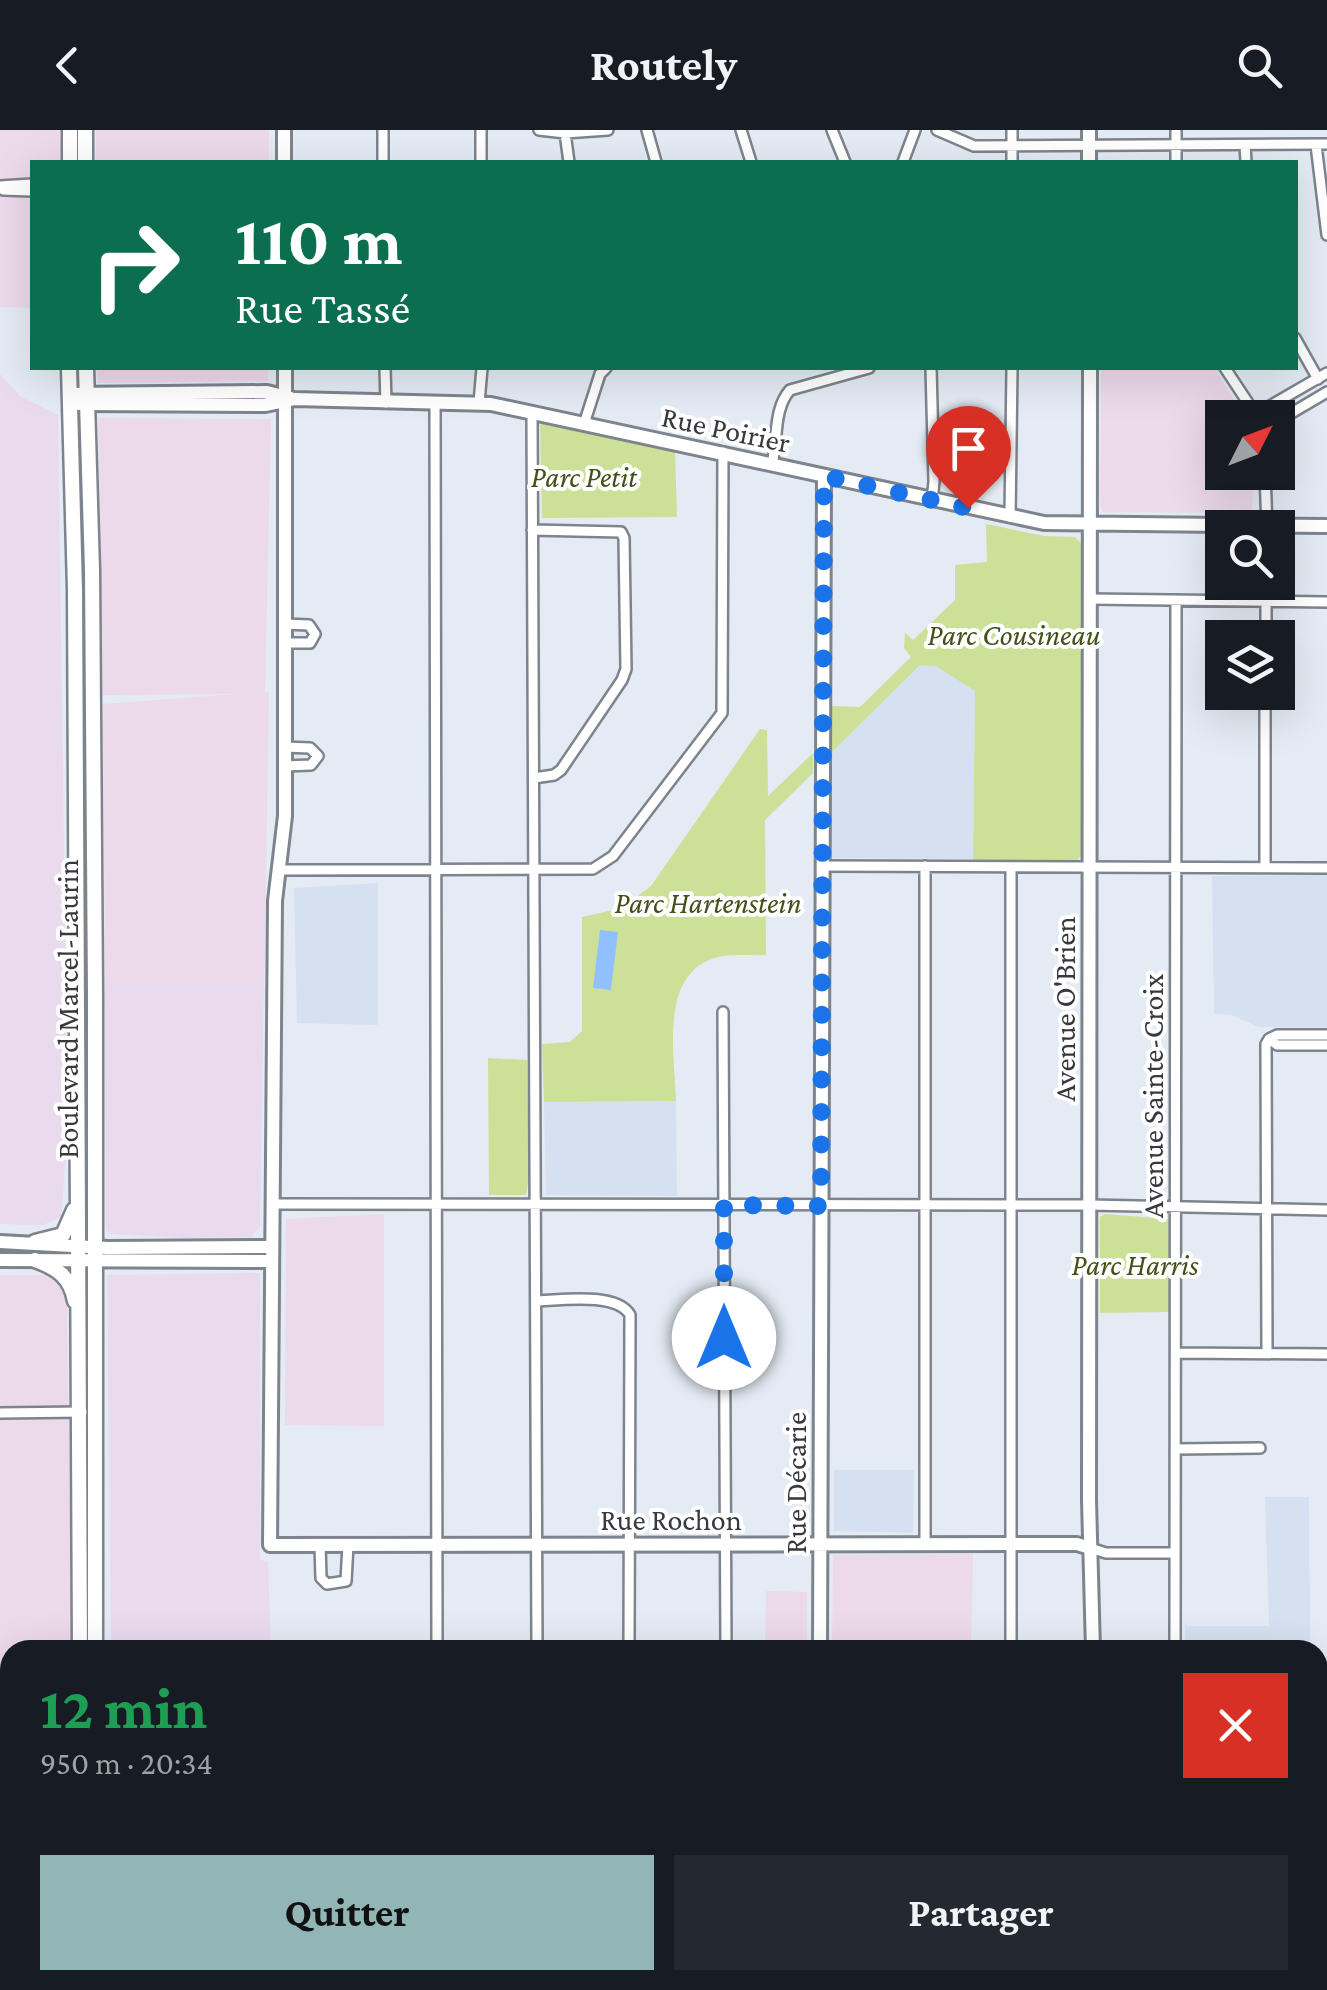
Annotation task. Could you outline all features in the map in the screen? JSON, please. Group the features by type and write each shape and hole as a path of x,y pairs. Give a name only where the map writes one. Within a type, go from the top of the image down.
{"main road":[{"path":"70,130 70,160"},
{"path":"84,130 84,160"},
{"name":"Boulevard Marcel-Laurin","path":"69,370 75,562 78,1322 87,1412 95,1640"},
{"name":"Boulevard Marcel-Laurin","path":"80,1640 96,1254 92,570 86,370"},
{"path":"77,975 94,975"},
{"path":"35,1242 67,1231 79,1185"},
{"path":"35,1260 66,1278 74,1294 78,1322"}],"street":[{"path":"284,130 284,160"},
{"path":"383,130 383,160"},
{"path":"480,130 481,160"},
{"path":"539,130 608,130"},
{"path":"647,130 655,160"},
{"path":"741,130 750,160"},
{"path":"832,130 845,160"},
{"path":"904,160 915,130"},
{"path":"937,130 974,146 1089,137 1176,146 1321,144 1327,235"},
{"path":"1012,130 1012,160"},
{"path":"1176,130 1176,160"},
{"path":"564,133 569,160"},
{"path":"1245,145 1246,160"},
{"path":"0,188 30,187"},
{"path":"1283,400 1322,376 1298,342"},
{"path":"0,1242 35,1242 96,1254 271,1254 274,914 284,826 284,370"},
{"path":"385,370 386,403"},
{"path":"479,403 482,370"},
{"path":"584,424 604,370"},
{"path":"931,370 932,500"},
{"path":"1010,517 1012,370"},
{"name":"Avenue O'Brien","path":"1090,370 1088,1205 1093,1640"},
{"path":"1226,370 1246,400"},
{"path":"772,464 782,398 790,390 839,371"},
{"name":"Rue Poirier","path":"70,398 267,392 287,399 479,403 723,452 1010,517 1090,526 1205,527"},
{"path":"1295,411 1327,392"},
{"path":"435,402 437,1640"},
{"path":"532,412 537,1640"},
{"path":"278,870 592,868 613,856 722,713 723,452"},
{"name":"Rue Décarie","path":"820,1640 824,476"},
{"name":"Rue Poirier","path":"1295,527 1327,526"},
{"path":"532,530 621,532 626,670 561,770 534,778"},
{"path":"1088,599 1327,602"},
{"path":"1266,600 1266,620"},
{"name":"Avenue Sainte-Croix","path":"1175,1640 1176,601"},
{"path":"284,624 309,625 315,634 310,643 284,642"},
{"path":"1265,867 1266,710"},
{"path":"284,747 310,748 318,756 311,765 284,766"},
{"path":"822,866 1327,868"},
{"path":"925,866 925,1544"},
{"path":"1011,1640 1012,867"},
{"path":"723,1012 726,1640"},
{"path":"1266,1353 1266,1044 1277,1035 1321,1040"},
{"path":"272,1204 1088,1205 1327,1210"},
{"path":"0,1260 35,1260 79,1253"},
{"name":"Rue Rochon","path":"271,1254 270,1546 1078,1544 1106,1552 1174,1553"},
{"path":"536,1300 613,1301 630,1314 629,1640"},
{"path":"1177,1353 1327,1354"},
{"path":"0,1413 87,1412"},
{"path":"1177,1449 1260,1448"},
{"path":"320,1545 320,1578 327,1584 346,1582 348,1545"}],"shaded area":[{"path":"0,130 60,130 60,160 30,160 30,308 0,307"},
{"path":"96,130 269,130 269,160 96,160"},
{"path":"98,370 268,370 268,381 98,383"},
{"path":"1101,370 1216,370 1234,400 1205,400 1205,490 1253,490 1252,508 1205,513 1103,512"},
{"path":"0,374 20,396 58,415 68,1132 61,1217 43,1225 0,1224"},
{"path":"98,418 271,419 264,983 105,980 103,704 238,694 102,695"},
{"path":"920,665 936,665 975,691 973,859 831,858 831,753"},
{"path":"1327,875 1327,1027 1259,1027 1232,1015 1214,1014 1212,876"},
{"path":"378,883 378,1025 297,1023 294,888"},
{"path":"105,980 264,983 260,1226 251,1237 185,1238 111,1234 106,1230"},
{"path":"676,1101 677,1196 546,1195 544,1102"},
{"path":"384,1214 384,1426 285,1425 286,1219"},
{"path":"260,1273 260,1560 268,1561 271,1640 111,1640 107,1275"},
{"path":"0,1275 51,1275 67,1292 71,1640 0,1640"},
{"path":"834,1470 914,1470 913,1533 834,1531"},
{"path":"1265,1497 1309,1497 1310,1640 1185,1640 1185,1626 1269,1626"},
{"path":"973,1554 971,1640 832,1640 833,1555"},
{"path":"766,1591 807,1592 807,1640 765,1640"}],"green space":[{"name":"Parc Petit","path":"545,422 675,451 677,517 542,518 540,425"},
{"name":"Parc Cousineau","path":"986,524 1044,536 1075,537 1081,543 1082,855 1076,861 973,861 975,691 936,666 920,665 831,753 831,706 860,707 911,657 904,648 905,633 913,640 955,600 955,565 987,562"},
{"name":"Parc Hartenstein","path":"760,729 767,730 768,796 813,753 813,773 765,820 766,955 712,959 695,969 684,983 674,1021 676,1101 544,1102 542,1044 570,1042 582,1031 582,917 622,908 651,886"},
{"path":"488,1058 527,1060 526,1195 489,1195"},
{"name":"Parc Harris","path":"1105,1214 1169,1219 1169,1312 1100,1313 1100,1217"}],"water":[{"path":"600,930 618,932 611,990 593,988"}],"route":[{"path":"724,1338 724,1205 821,1206 824,476 968,508"}]}
